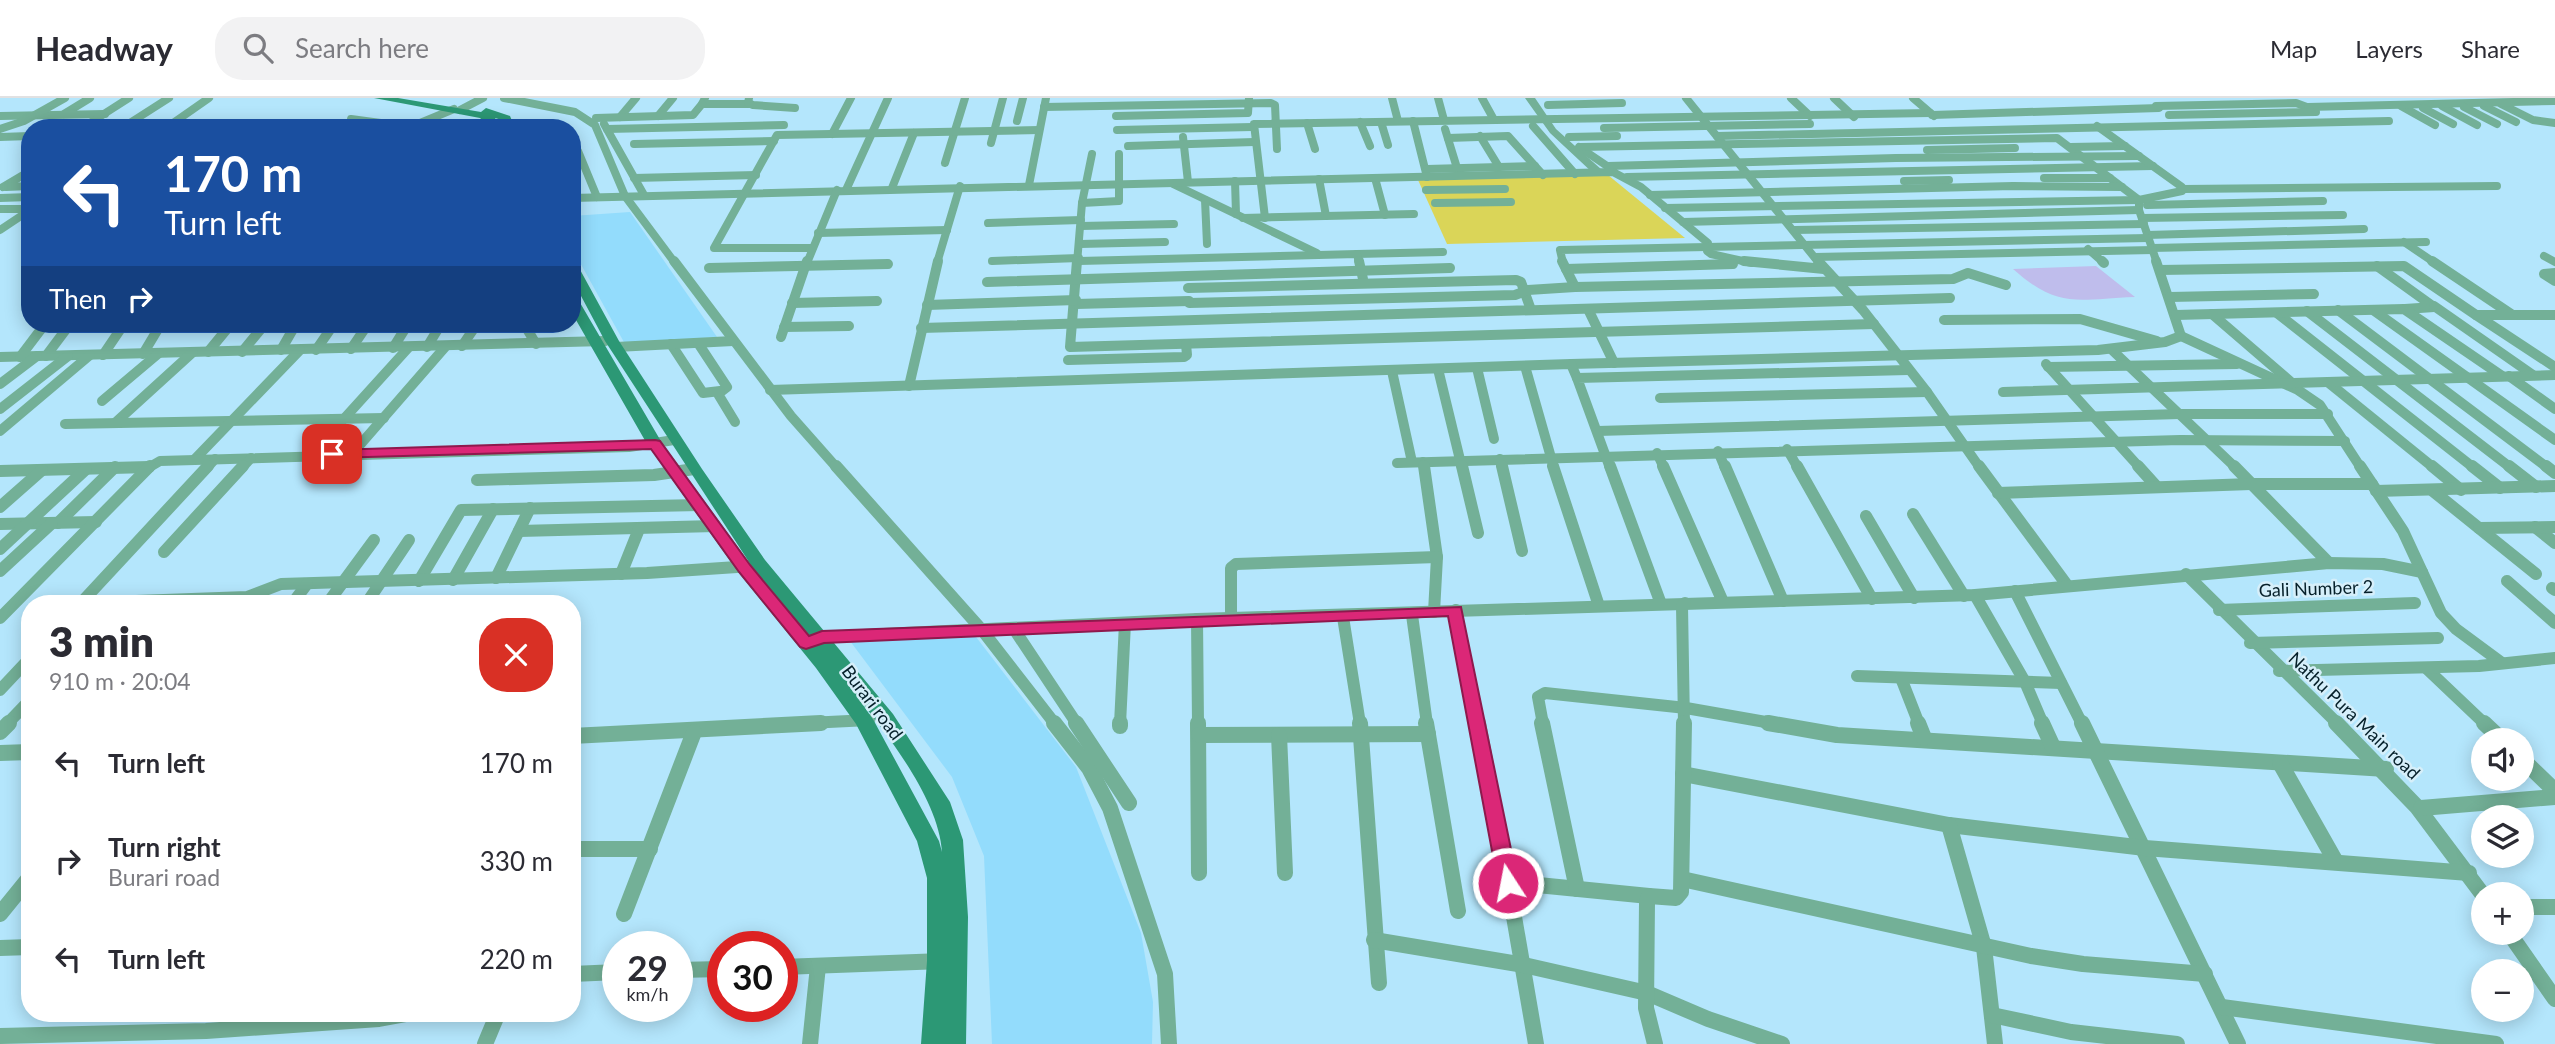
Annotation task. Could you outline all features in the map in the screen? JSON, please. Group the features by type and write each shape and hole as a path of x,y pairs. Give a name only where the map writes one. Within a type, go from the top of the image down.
{"main road":[{"path":"379,98 500,115 503,119"},
{"path":"410,98 490,119"},
{"name":"Burari road","path":"581,284 655,444 686,471 752,566"},
{"name":"Burari road","path":"581,312 608,343 674,440 700,505 715,526 886,719 939,803 952,840 948,961 933,1044"},
{"name":"Burari road","path":"814,640 864,721 933,856 948,961 954,1044"}],"street":[{"path":"27,119 65,98"},
{"path":"61,115 92,98"},
{"path":"97,119 129,98"},
{"path":"136,119 169,98"},
{"path":"178,119 209,98"},
{"path":"432,119 483,98"},
{"path":"504,98 561,108 594,118 693,115 704,101 750,101 764,106 795,108"},
{"path":"523,98 584,108 607,129 634,178 635,195"},
{"path":"620,117 636,98"},
{"path":"658,116 673,98"},
{"path":"764,106 769,98"},
{"path":"800,98 714,248 812,248"},
{"path":"832,134 851,98"},
{"path":"849,326 783,332 818,233 888,98"},
{"path":"945,163 965,98"},
{"path":"990,143 1003,98"},
{"path":"1017,121 1023,98"},
{"path":"1392,98 1398,121"},
{"path":"1438,98 1458,172 1471,205"},
{"path":"1482,98 1493,118"},
{"path":"1530,98 1607,171"},
{"path":"1685,98 1727,145 1820,264 1856,301 1900,357 2067,585"},
{"path":"1791,98 1810,116"},
{"path":"1834,98 1991,253"},
{"path":"1913,98 2104,263"},
{"path":"2144,98 2184,124"},
{"path":"2222,98 2232,104"},
{"path":"2243,98 2283,123"},
{"path":"2266,98 2275,104"},
{"path":"2292,98 2335,122"},
{"path":"1116,116 1248,113 1249,100"},
{"path":"1029,185 1045,102 1249,100 1274,103 1277,149"},
{"path":"1182,101 1183,144 1188,182"},
{"path":"1445,129 1493,118 1853,116 2232,104 2442,106 2555,101"},
{"path":"1546,102 1554,112 1549,117"},
{"path":"1546,102 1622,103"},
{"path":"2480,104 2516,122"},
{"path":"2501,104 2533,120 2555,123"},
{"path":"2460,105 2497,124"},
{"path":"2401,106 2435,125"},
{"path":"2420,106 2454,124"},
{"path":"2442,106 2477,125"},
{"path":"2087,110 2108,125"},
{"path":"2169,115 2317,112"},
{"path":"0,116 105,114"},
{"path":"1781,116 1925,267"},
{"path":"1549,117 1607,171 1627,177 1908,169 2154,166"},
{"path":"594,118 595,125 635,195 733,341 770,390 987,630 1090,768 1110,808 1165,974 1169,1044"},
{"path":"0,130 21,121"},
{"path":"1413,121 1426,173"},
{"path":"1117,130 1252,127 1254,124 1276,123 1413,121 1480,136 1508,136 1544,175"},
{"path":"1569,137 2389,121"},
{"path":"1360,122 1370,146"},
{"path":"1381,122 1388,145"},
{"path":"1563,128 1939,122"},
{"path":"1307,123 1315,149"},
{"path":"607,129 784,125"},
{"path":"2097,125 2183,189"},
{"path":"1533,126 1575,174"},
{"path":"1252,127 1263,180 1265,218"},
{"path":"634,144 832,134 1040,130"},
{"path":"892,188 914,132"},
{"path":"0,136 21,136"},
{"path":"1480,136 1499,167"},
{"path":"1580,147 2057,138 2122,187 2141,212 2176,315 2180,338"},
{"path":"1128,146 1254,142"},
{"path":"2070,147 2125,146"},
{"path":"1888,151 2015,148"},
{"path":"1063,376 1074,322 1083,203 1092,153"},
{"path":"1083,203 1119,201 1119,154"},
{"path":"581,198 960,186 1375,178 1458,172 1544,175 1741,163 1896,158 2140,156"},
{"path":"581,158 597,197"},
{"path":"1458,172 1535,166"},
{"path":"634,178 756,175"},
{"path":"2,187 21,176"},
{"path":"1627,177 1683,222 1715,256 1750,263"},
{"path":"1375,178 1385,215"},
{"path":"1845,182 2110,178"},
{"path":"1319,179 1326,216"},
{"path":"1235,181 1240,216"},
{"path":"1169,182 1321,255"},
{"path":"2,187 21,186"},
{"path":"909,386 921,328 960,186"},
{"path":"1650,195 2013,186 2122,187"},
{"path":"1665,208 2029,200 2141,212 2183,189 2497,186"},
{"path":"2303,188 2385,243"},
{"path":"1426,190 1505,189"},
{"path":"2221,189 2296,244"},
{"path":"0,198 21,197"},
{"path":"1205,200 1206,244"},
{"path":"1794,230 2057,224 2141,212 2240,203 2323,201"},
{"path":"1435,203 1471,205 1511,202"},
{"path":"1,210 21,209"},
{"path":"1683,222 2044,213 2343,215"},
{"path":"1240,216 1265,218 1414,214"},
{"path":"0,230 21,215"},
{"path":"988,223 1174,224"},
{"path":"1566,269 1750,263 1820,264 1913,255 2090,251 2278,231 2364,229"},
{"path":"818,233 947,230"},
{"path":"1575,287 1559,255 1560,250 2075,239 2150,243 2426,242"},
{"path":"1080,244 1165,242"},
{"path":"2404,242 2512,315"},
{"path":"992,261 1443,252"},
{"path":"1357,254 1364,284"},
{"path":"2544,256 2555,262"},
{"path":"709,268 888,264"},
{"path":"2376,266 2533,375"},
{"path":"2160,270 2408,267 2555,367"},
{"path":"987,282 1450,268"},
{"path":"2555,273 2544,274 2555,281"},
{"path":"927,305 1516,295 1524,291 1575,287 1838,282 1963,275 2006,285"},
{"path":"1188,276 1189,318"},
{"path":"1188,288 1513,280 1521,282 1531,310"},
{"path":"2170,297 2314,293"},
{"path":"921,328 1189,318 1950,298"},
{"path":"792,303 877,301"},
{"path":"1704,305 1718,328"},
{"path":"2176,315 2434,306"},
{"path":"1588,309 1614,363"},
{"path":"2372,309 2555,440"},
{"path":"2404,309 2555,409"},
{"path":"2338,310 2555,473"},
{"path":"2307,312 2536,487"},
{"path":"2277,313 2500,488"},
{"path":"2212,314 2283,385"},
{"path":"2476,315 2555,315"},
{"path":"1944,320 2080,318 2163,342"},
{"path":"1070,347 1874,324"},
{"path":"20,357 38,333"},
{"path":"2,381 41,356 62,333"},
{"path":"103,355 118,333"},
{"path":"143,354 156,333"},
{"path":"208,352 224,333"},
{"path":"242,352 258,333"},
{"path":"281,350 291,333"},
{"path":"316,350 328,333"},
{"path":"351,349 362,333"},
{"path":"393,348 402,333"},
{"path":"428,347 436,333"},
{"path":"463,346 471,333"},
{"path":"529,333 536,344"},
{"path":"770,390 1570,364 2036,353 2111,349 2180,338 2308,396 2324,413 2340,441 2403,531 2419,571 2447,622 2500,664"},
{"path":"0,357 733,341"},
{"path":"671,344 703,393 720,391 727,387 698,343"},
{"path":"1068,360 1184,357 1186,344"},
{"path":"352,454 446,346"},
{"path":"312,454 409,347"},
{"path":"2111,349 2208,440 2329,563"},
{"path":"194,460 300,350"},
{"path":"115,423 193,352"},
{"path":"102,401 159,353"},
{"path":"2036,353 2156,486"},
{"path":"1,409 68,355"},
{"path":"0,430 90,355"},
{"path":"2048,367 2238,363"},
{"path":"1570,364 1608,455 1661,604"},
{"path":"1525,366 1550,457 1600,606"},
{"path":"1477,368 1494,439"},
{"path":"1438,369 1478,533"},
{"path":"1577,378 1908,370"},
{"path":"1392,371 1418,462 1437,557 1434,612"},
{"path":"2003,392 2555,375"},
{"path":"2329,383 2462,490"},
{"path":"720,391 718,395 735,422"},
{"path":"1660,398 1927,392"},
{"path":"1598,432 2180,414 2324,413"},
{"path":"65,424 384,418"},
{"path":"23,595 149,467 160,461 655,444 674,440"},
{"path":"1397,463 1787,449 2208,440 2340,441"},
{"path":"1787,449 1872,599"},
{"path":"1718,451 1783,601"},
{"path":"1657,453 1723,602"},
{"path":"164,552 251,457"},
{"path":"88,595 215,459"},
{"path":"1500,459 1522,551"},
{"path":"0,570 115,467"},
{"path":"0,471 149,467"},
{"path":"0,549 86,468"},
{"path":"0,507 42,470"},
{"path":"477,480 686,471"},
{"path":"1998,493 2251,484 2345,483 2433,491 2555,486"},
{"path":"2433,491 2536,574"},
{"path":"419,581 457,513 467,509 700,505"},
{"path":"496,578 530,508"},
{"path":"453,580 493,509"},
{"path":"1913,514 2025,682 2053,747"},
{"path":"1866,516 1914,598"},
{"path":"0,524 96,522"},
{"path":"519,531 715,526"},
{"path":"2535,527 2555,543"},
{"path":"2479,528 2555,527"},
{"path":"621,574 639,529"},
{"path":"333,595 374,540"},
{"path":"372,595 410,540"},
{"path":"1231,619 1231,568 1236,564 1437,557"},
{"path":"814,640 1125,623 1412,615 1456,610 1914,598 2329,563 2400,567 2419,571"},
{"path":"259,595 273,585 621,574 752,566"},
{"name":"Nathu Pura Main road","path":"2186,574 2250,643 2386,769 2421,808 2475,882"},
{"path":"2507,580 2555,623"},
{"path":"299,595 307,584"},
{"path":"2015,591 2145,848 2238,1044"},
{"path":"0,618 21,597"},
{"path":"1508,883 1679,897 1682,878 1686,708 1682,606 1685,603"},
{"name":"Gali Number 2","path":"2219,610 2414,603"},
{"path":"1456,610 1524,965 1536,1044"},
{"path":"1412,615 1428,734 1458,911"},
{"path":"1343,617 1359,706 1379,983"},
{"path":"1197,620 1199,873"},
{"path":"1120,726 1125,623"},
{"path":"1010,629 1129,803"},
{"path":"2250,643 2438,638"},
{"path":"2280,671 2479,666 2555,658"},
{"path":"0,690 21,668"},
{"path":"2426,668 2489,728"},
{"path":"1857,676 2061,683"},
{"path":"1901,678 1924,738"},
{"path":"1577,889 1538,697 1545,693 1686,708 1823,733 2386,769"},
{"path":"0,732 21,710"},
{"path":"581,736 694,732 886,719"},
{"path":"624,914 694,732"},
{"path":"1199,735 1428,734"},
{"path":"1279,735 1285,873"},
{"path":"0,753 21,751"},
{"path":"2280,763 2336,862"},
{"path":"2534,771 2555,791"},
{"path":"1683,774 1949,825 2145,848 2469,873"},
{"path":"2421,808 2555,797"},
{"path":"1949,825 1984,947 1994,1044"},
{"path":"581,849 650,849"},
{"path":"1682,878 1984,947 2083,964 2205,974"},
{"path":"0,914 21,888"},
{"path":"1649,896 1646,1008 1655,1044"},
{"path":"2534,907 2555,906"},
{"path":"1374,940 1524,965 1647,993 1708,1019 1782,1044"},
{"path":"2517,945 2555,999"},
{"path":"0,948 21,947"},
{"path":"798,967 948,961"},
{"path":"810,1044 818,966"},
{"path":"581,974 602,973"},
{"path":"2222,1007 2496,1044"},
{"path":"1992,1016 2071,1032 2177,1044"},
{"path":"0,1036 202,1037 350,1022"},
{"path":"485,1044 494,1022"}],"shaded area":[{"path":"1608,175 1685,238 1447,244 1418,180"},
{"path":"630,212 717,337 625,344 581,264 581,215"},
{"path":"2096,266 2135,297 2070,299 2043,291 2013,269"},
{"path":"973,633 1076,767 1141,933 1153,1002 1152,1044 992,1044 984,856 952,777 850,641"}],"route":[{"path":"332,454 629,447 655,444 678,472 744,568 806,643 822,637 1197,620 1412,615 1456,610 1508,883"}]}
